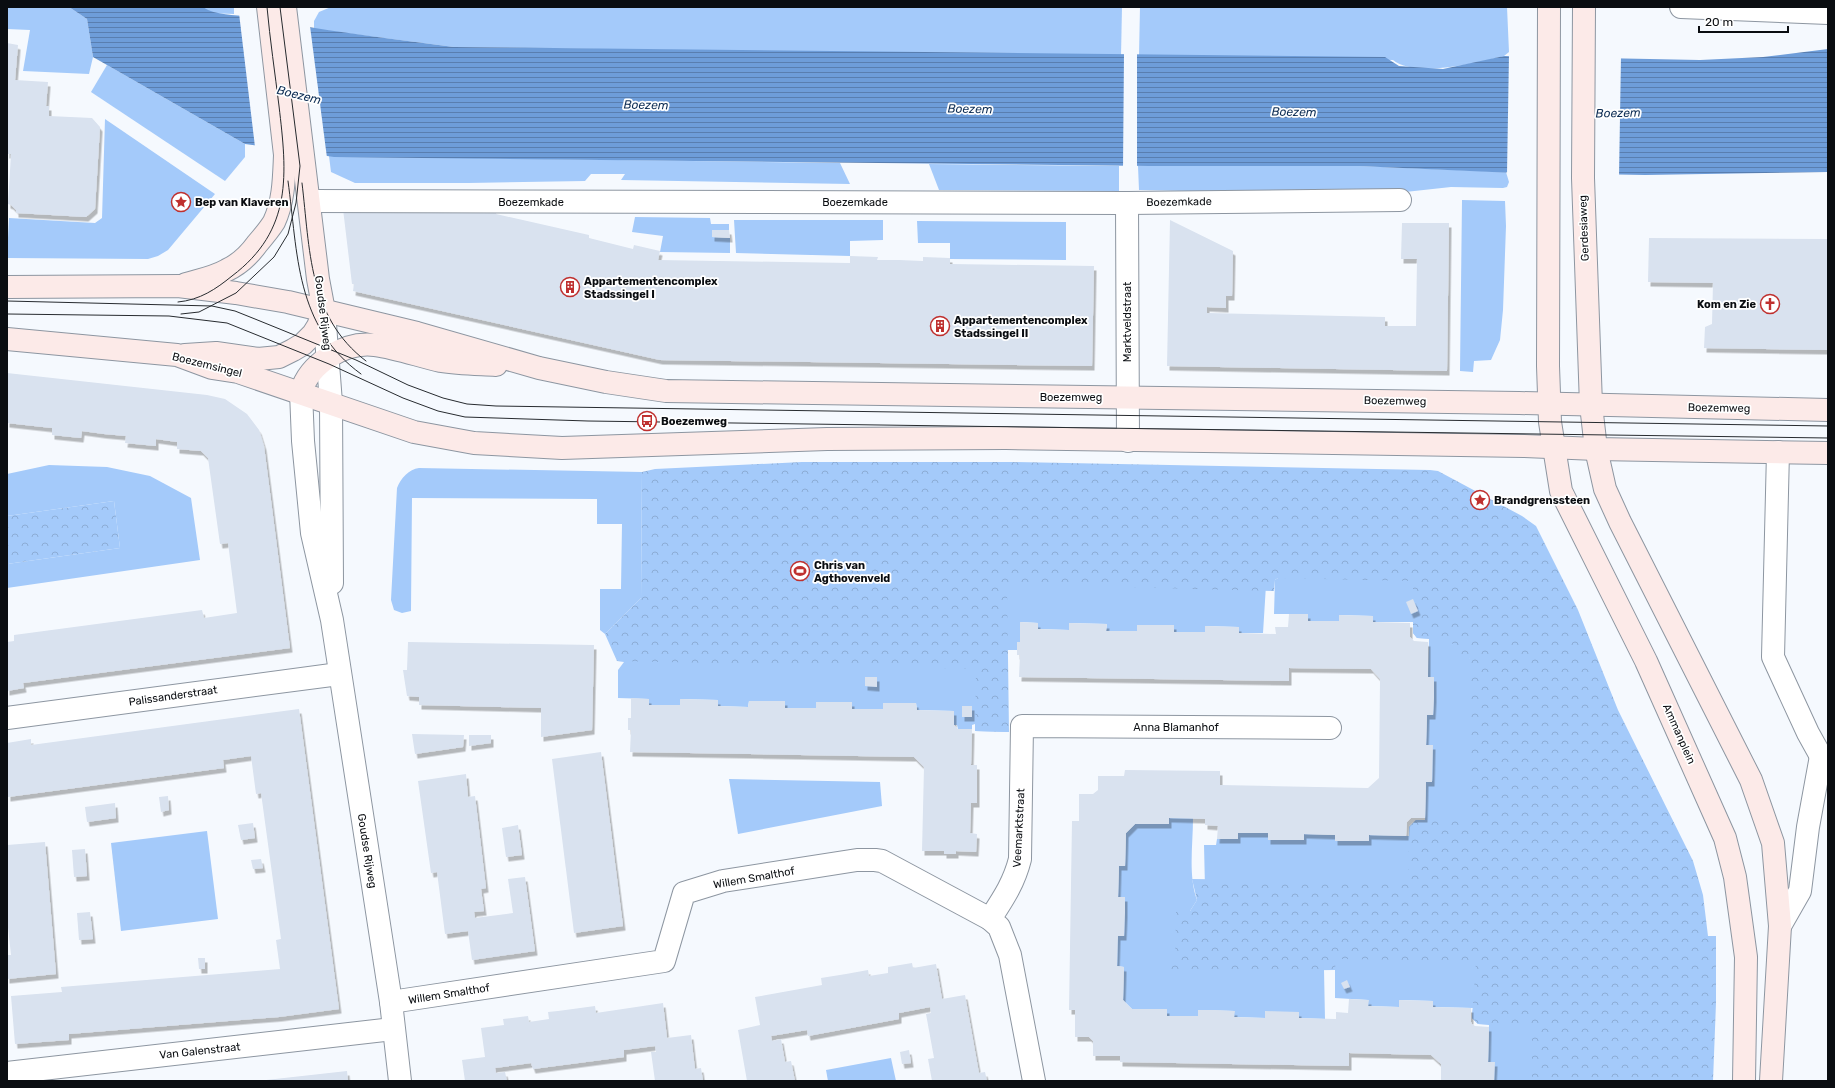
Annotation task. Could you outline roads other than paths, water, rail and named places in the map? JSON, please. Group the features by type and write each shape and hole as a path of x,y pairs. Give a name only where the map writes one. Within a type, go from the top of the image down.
{"main road":[{"path":"1548,404 1549,7"},
{"name":"Gerdesiaweg","path":"1584,7 1582,53 1583,178 1591,405 1596,449"},
{"name":"Goudse Rijweg","path":"277,12 294,157 310,201 318,279 324,311"},
{"name":"Goudse Rijweg","path":"178,286 205,279 227,271 238,264 256,246 274,221 278,210 285,176 294,157"},
{"path":"7,287 178,286 244,295 324,311 318,326 307,341 293,350 279,356 258,359 216,352 177,355"},
{"name":"Boezemweg","path":"324,311 417,333 539,368 606,382 666,391 1127,397 1828,410"},
{"name":"Boezemsingel","path":"7,339 177,355 212,368 238,372 332,403"},
{"path":"301,392 309,374 320,363 348,348 375,345 442,361 539,368"},
{"path":"332,403 414,432 474,443 562,448 843,439 1006,438 1524,446 1596,449 1828,453"},
{"name":"Ammanplein","path":"1548,404 1561,491 1646,661 1725,838 1734,877 1746,958 1744,1081"},
{"path":"1596,449 1605,489 1620,522 1751,780 1773,843 1780,926 1771,1081"}],"street":[{"path":"1681,7 1828,13"},
{"name":"Boezemkade","path":"310,201 1127,203 1400,200"},
{"name":"Marktveldstraat","path":"1127,203 1128,441"},
{"name":"Goudse Rijweg","path":"324,311 332,403 332,620"},
{"name":"Goudse Rijweg","path":"301,392 303,441 312,533 332,620 339,674 391,1002 400,1081"},
{"path":"1778,452 1774,657 1808,733 1825,762 1808,827 1800,891 1780,926"},
{"name":"Palissanderstraat","path":"7,718 339,674"},
{"name":"Anna Blamanhof","path":"1022,726 1330,728"},
{"name":"Veemarktstraat","path":"990,919 1008,892 1015,878 1020,860 1022,726"},
{"name":"Willem Smalthof","path":"391,1002 664,961 684,893 723,881 857,860 882,862 990,919"},
{"path":"990,919 999,927 1010,955 1034,1081"},
{"name":"Van Galenstraat","path":"7,1073 394,1029"}],"water":[{"name":"Boezem","path":"69,7 203,7 219,13 352,34 454,47 1385,57 1399,66 1443,69 1504,56 1700,60 1763,57 1828,49 1828,172 1645,175 1492,172 1358,166 1148,166 334,157 245,144 93,57 87,19"}],"tram line":[{"path":"178,302 201,296 232,276 252,258 266,240 276,220 284,178 284,155 267,7"},
{"path":"181,314 199,312 236,293 274,257 288,234 296,203 300,166 280,7"},
{"path":"288,181 298,261 304,287 312,311 323,334 339,355 361,374"},
{"path":"302,183 310,257 322,303 333,324 347,343 366,361"},
{"path":"7,301 212,306 235,311 356,360 408,385 443,398 467,404 496,406 1828,426"},
{"path":"7,314 169,316 227,323 329,364 403,398 438,411 465,417 588,421 1828,438"}],"place":[{"name":"Bep van Klaveren","path":"181,202"},
{"name":"Appartementencomplex Stadssingel I","path":"570,287"},
{"name":"Kom en Zie","path":"1770,304"},
{"name":"Appartementencomplex Stadssingel II","path":"940,326"},
{"name":"Boezemweg","path":"647,421"},
{"name":"Brandgrenssteen","path":"1480,500"},
{"name":"Chris van Agthovenveld","path":"800,571"}]}
